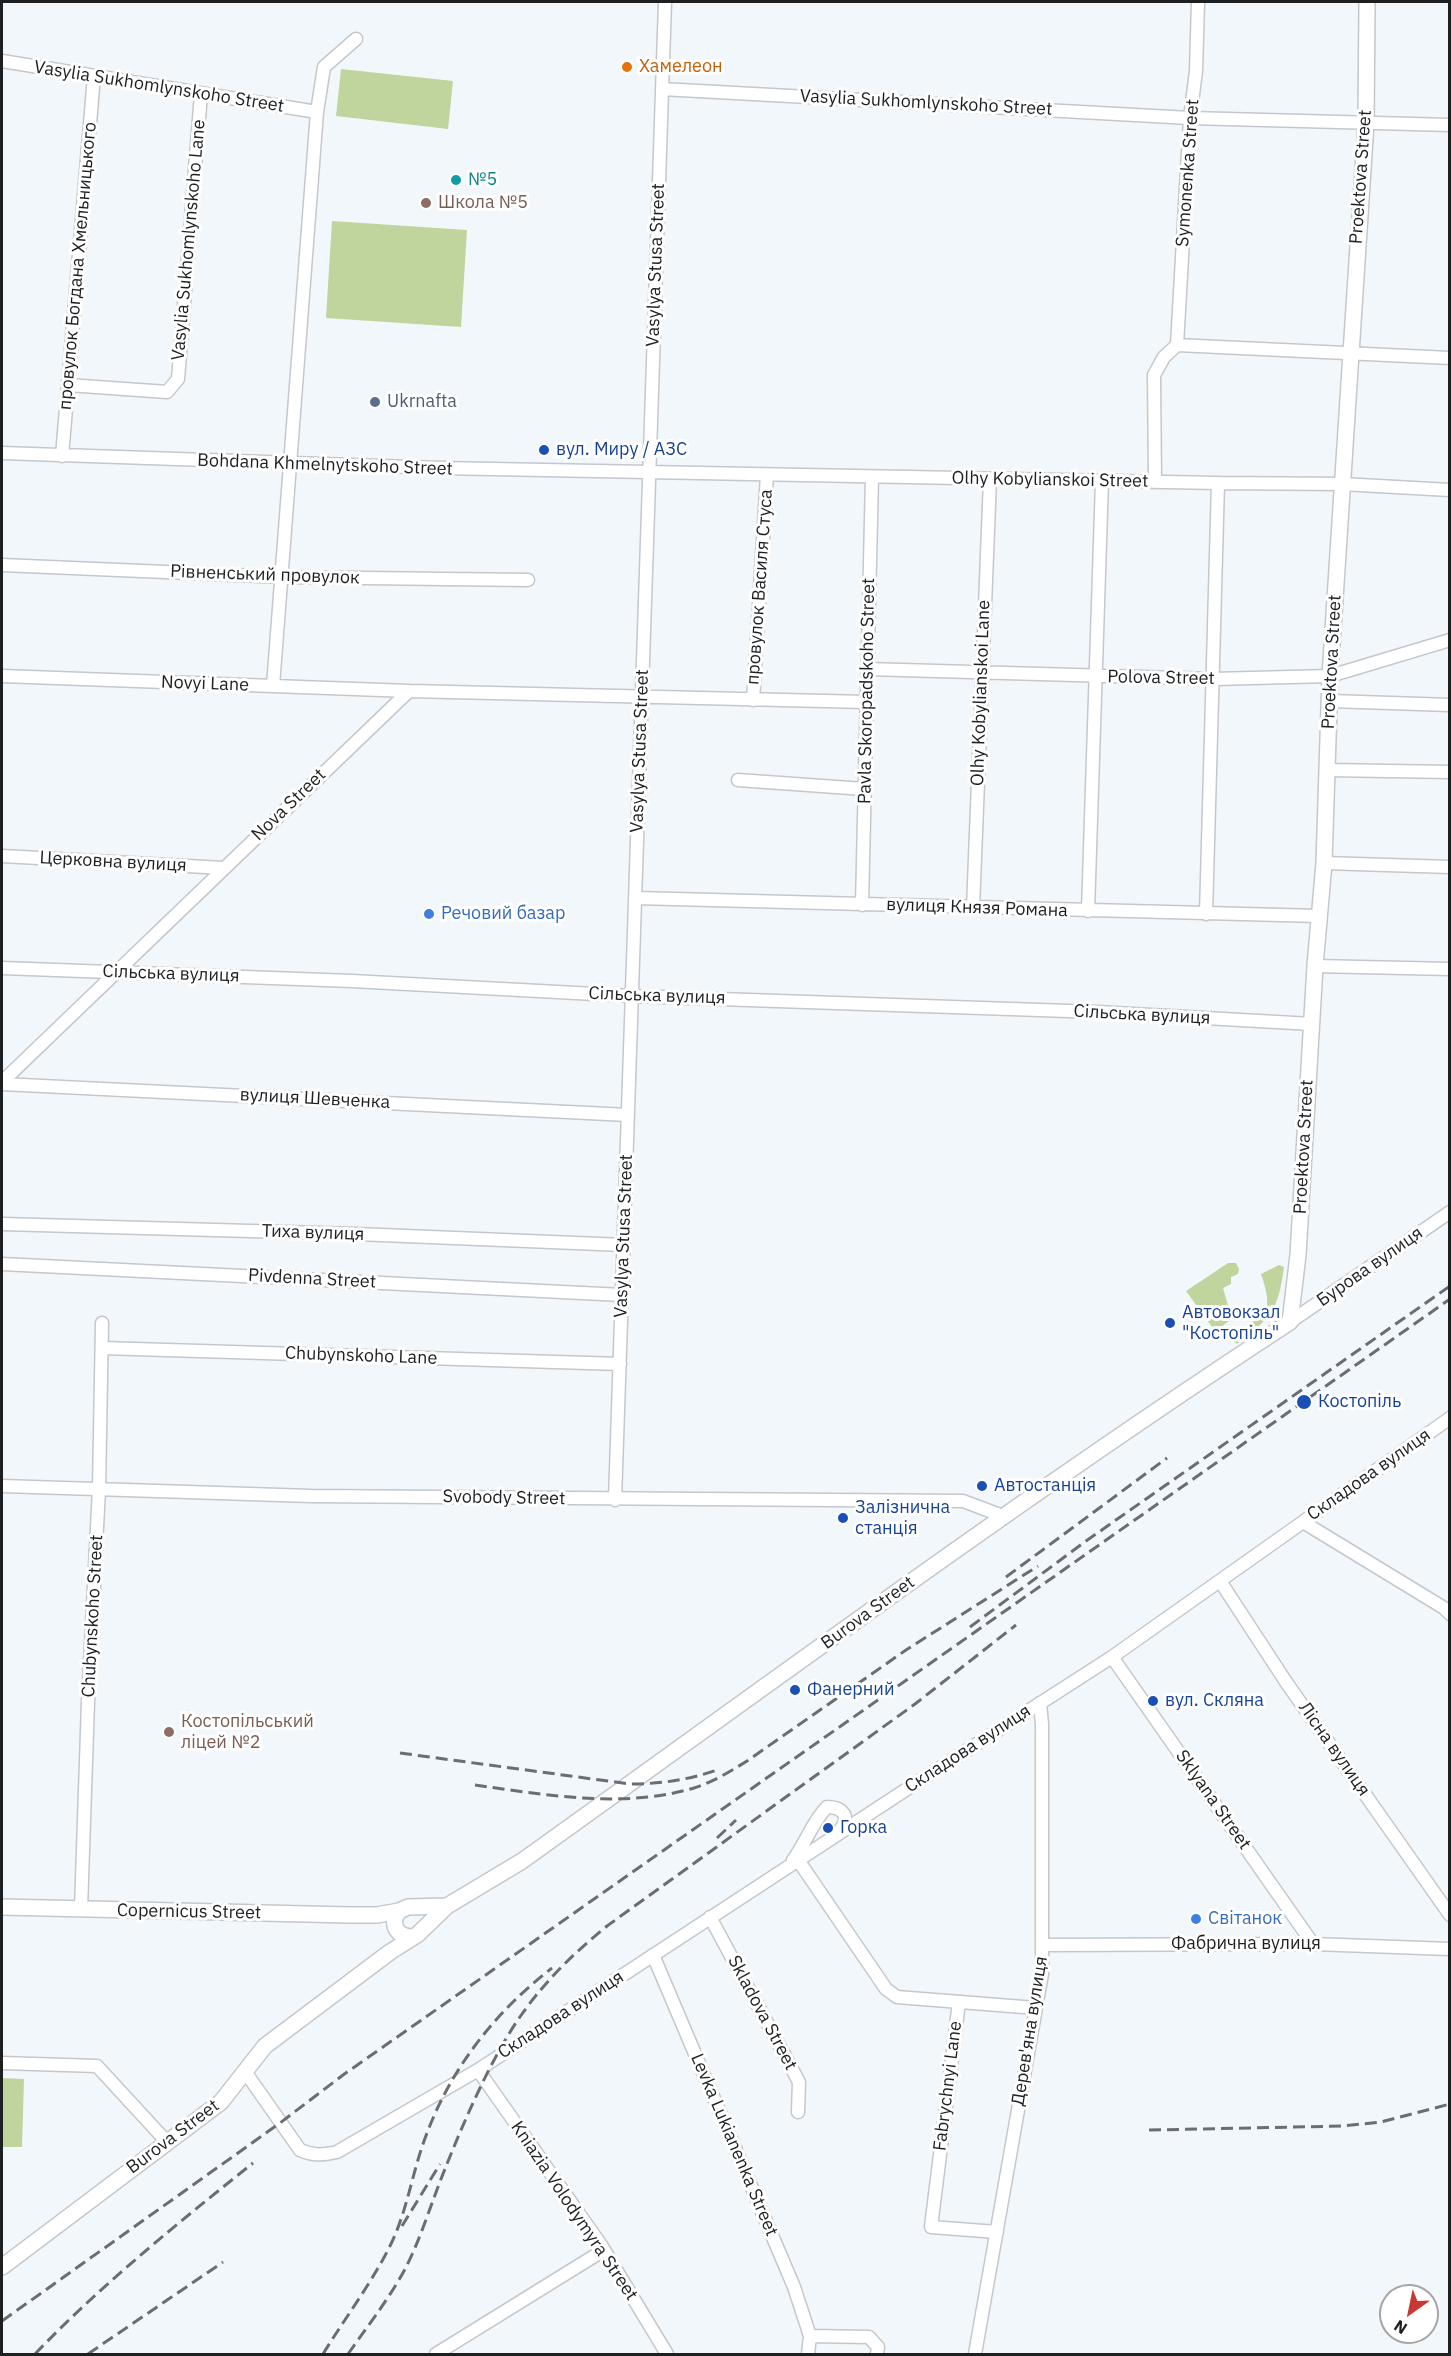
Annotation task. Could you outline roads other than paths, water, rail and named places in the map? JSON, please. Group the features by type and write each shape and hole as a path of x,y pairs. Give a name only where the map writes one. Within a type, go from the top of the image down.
{"main road":[{"name":"Proektova Street","path":"1290,1322 1298,1255 1315,966 1324,863 1330,676 1349,354 1366,123 1367,2"},
{"name":"Burova Street","path":"2,2267 221,2102 266,2046 390,1952 417,1935 447,1906 522,1861 1003,1516 1290,1322"},
{"name":"Copernicus Street","path":"2,1907 377,1915 400,1918 447,1906"},
{"path":"422,1913 425,1922 417,1935 403,1936 400,1918 422,1913"},
{"path":"390,1952 400,1918"}],"street":[{"name":"Vasylya Stusa Street","path":"615,1500 665,2"},
{"name":"Symonenka Street","path":"1177,345 1190,118 1196,71 1198,2"},
{"path":"273,686 291,464 301,293 317,112 324,67 356,39"},
{"name":"Vasylia Sukhomlynskoho Street","path":"2,61 317,112"},
{"name":"провулок Богдана Хмельницького","path":"62,456 94,76"},
{"name":"Vasylia Sukhomlynskoho Street","path":"662,89 1190,118 1449,124"},
{"name":"Vasylia Sukhomlynskoho Lane","path":"68,385 167,392 177,380 201,94"},
{"path":"1155,482 1154,375 1164,357 1177,345 1449,358"},
{"name":"Bohdana Khmelnytskoho Street","path":"2,453 291,464 649,473"},
{"name":"Olhy Kobylianskoi Street","path":"649,473 1342,484 1449,489"},
{"name":"провулок Василя Стуса","path":"753,700 767,475"},
{"name":"Pavla Skoropadskoho Street","path":"862,905 872,477"},
{"name":"Olhy Kobylianskoi Lane","path":"973,908 990,479"},
{"path":"1088,911 1102,481"},
{"path":"1206,914 1218,483"},
{"name":"Рівненський провулок","path":"2,565 282,576 528,580"},
{"name":"Polova Street","path":"867,669 1213,680 1330,676 1449,640"},
{"name":"Novyi Lane","path":"2,676 409,691"},
{"path":"409,691 867,702"},
{"name":"Nova Street","path":"2,1083 409,691"},
{"path":"1330,701 1449,705"},
{"path":"1327,770 1449,772"},
{"path":"738,780 864,789"},
{"name":"Церковна вулиця","path":"2,856 224,868"},
{"path":"1324,863 1449,867"},
{"name":"вулиця Князя Романа","path":"636,898 1319,916"},
{"path":"1315,966 1449,969"},
{"name":"Сільська вулиця","path":"2,968 117,971 632,996 1098,1012 1312,1024"},
{"name":"вулиця Шевченка","path":"2,1083 628,1115"},
{"name":"Бурова вулиця","path":"1290,1322 1449,1212"},
{"name":"Тиха вулиця","path":"2,1224 357,1234 624,1245"},
{"name":"Pivdenna Street","path":"2,1264 622,1295"},
{"name":"Chubynskoho Street","path":"81,1909 88,1702 99,1489 102,1323"},
{"name":"Chubynskoho Lane","path":"102,1348 620,1364"},
{"name":"Складова вулиця","path":"246,2073 300,2150 322,2156 337,2152 478,2070 1112,1657 1449,1418"},
{"name":"Svobody Street","path":"2,1486 299,1496 963,1501 1003,1516"},
{"path":"1303,1522 1444,1608 1449,1614"},
{"name":"Лісна вулиця","path":"1220,1581 1286,1682 1449,1915"},
{"name":"Sklyana Street","path":"1112,1657 1313,1944"},
{"name":"Дерев'яна вулиця","path":"975,2355 1042,1974 1042,1724 1040,1703"},
{"path":"794,1863 821,1812 827,1807 836,1807 843,1811 846,1818 842,1828 832,1838"},
{"name":"Fabrychnyi Lane","path":"794,1863 886,1989 897,1997 959,2002 931,2227 997,2232"},
{"name":"Skladova Street","path":"710,1917 799,2082 798,2112"},
{"name":"Фабрична вулиця","path":"1042,1945 1313,1944 1449,1949"},
{"name":"Levka Lukianenka Street","path":"653,1955 795,2287 810,2336"},
{"path":"959,2002 1036,2008"},
{"path":"2,2063 97,2066 167,2142"},
{"name":"Kniazia Volodymyra Street","path":"478,2070 604,2250 667,2355"},
{"path":"436,2355 604,2250"},
{"path":"808,2355 810,2336 869,2337 878,2347 877,2355"}],"railway":[{"path":"970,1627 1086,1541 1450,1286"},
{"path":"2,2321 280,2123 343,2075 1450,1299"},
{"path":"1006,1577 1167,1458"},
{"path":"475,1785 557,1796 612,1799 640,1798 701,1786 747,1761 906,1650 1038,1566"},
{"path":"348,2354 384,2303 410,2259 461,2130 500,2049 522,2014 551,1978 572,1956 607,1926 915,1704 1016,1625"},
{"path":"400,1753 630,1784 674,1781 717,1770"},
{"path":"717,1838 736,1820"},
{"path":"323,2354 390,2246 400,2223 431,2123 457,2072 490,2027 509,2006 552,1968"},
{"path":"1149,2130 1342,2126 1381,2122 1450,2104"},
{"path":"35,2354 113,2279 253,2163"},
{"path":"402,2226 440,2164"},
{"path":"88,2354 223,2262"}],"place":[{"name":"Хамелеон","path":"627,67"},
{"name":"№5","path":"456,180"},
{"name":"Школа №5","path":"426,203"},
{"name":"Ukrnafta","path":"375,402"},
{"name":"вул. Миру / АЗС","path":"544,450"},
{"name":"Речовий базар","path":"429,914"},
{"name":"Автовокзал \"Костопіль\"","path":"1170,1323"},
{"name":"Костопіль","path":"1304,1402"},
{"name":"Автостанція","path":"982,1486"},
{"name":"Залізнична станція","path":"843,1518"},
{"name":"Фанерний","path":"795,1690"},
{"name":"вул. Скляна","path":"1153,1701"},
{"name":"Костопільський ліцей №2","path":"169,1732"},
{"name":"Горка","path":"828,1828"},
{"name":"Світанок","path":"1196,1919"}]}
